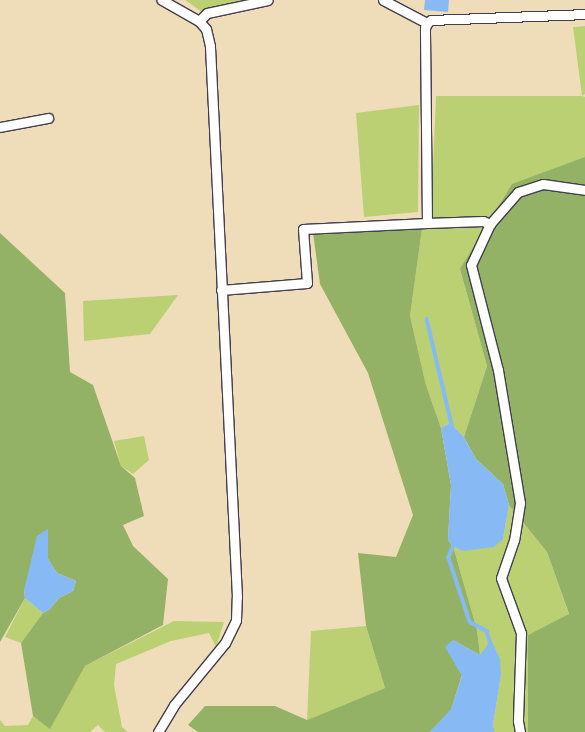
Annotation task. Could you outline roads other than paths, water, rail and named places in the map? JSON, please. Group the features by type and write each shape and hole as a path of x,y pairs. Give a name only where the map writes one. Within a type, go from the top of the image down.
{"street":[{"path":"158,732 174,705 225,644 236,620 236,589 210,46 206,29 199,21 162,0"},
{"path":"199,21 207,13 268,0"},
{"path":"383,0 427,23"},
{"path":"427,223 425,28 427,23 431,20 585,14"},
{"path":"0,127 48,118"},
{"path":"520,732 518,721 521,633 501,578 514,540 520,503 498,370 471,265 490,224 518,192 543,184 585,190"},
{"path":"221,290 307,283 303,229 483,221 490,224"}],"water":[{"path":"425,0 449,0 448,12 424,10"},
{"path":"450,423 464,437 476,459 503,484 509,505 503,539 494,547 462,551 453,546 448,540 451,485 441,428"},
{"path":"48,529 48,559 57,573 76,581 73,591 59,598 49,610 43,613 25,598 24,590 37,536"},
{"path":"453,640 480,655 491,640 500,659 501,675 493,725 495,732 430,732 451,709 462,676 445,647"}],"waterway":[{"path":"427,319 453,429"},
{"path":"455,542 449,558 470,622 487,631 491,645"}]}
